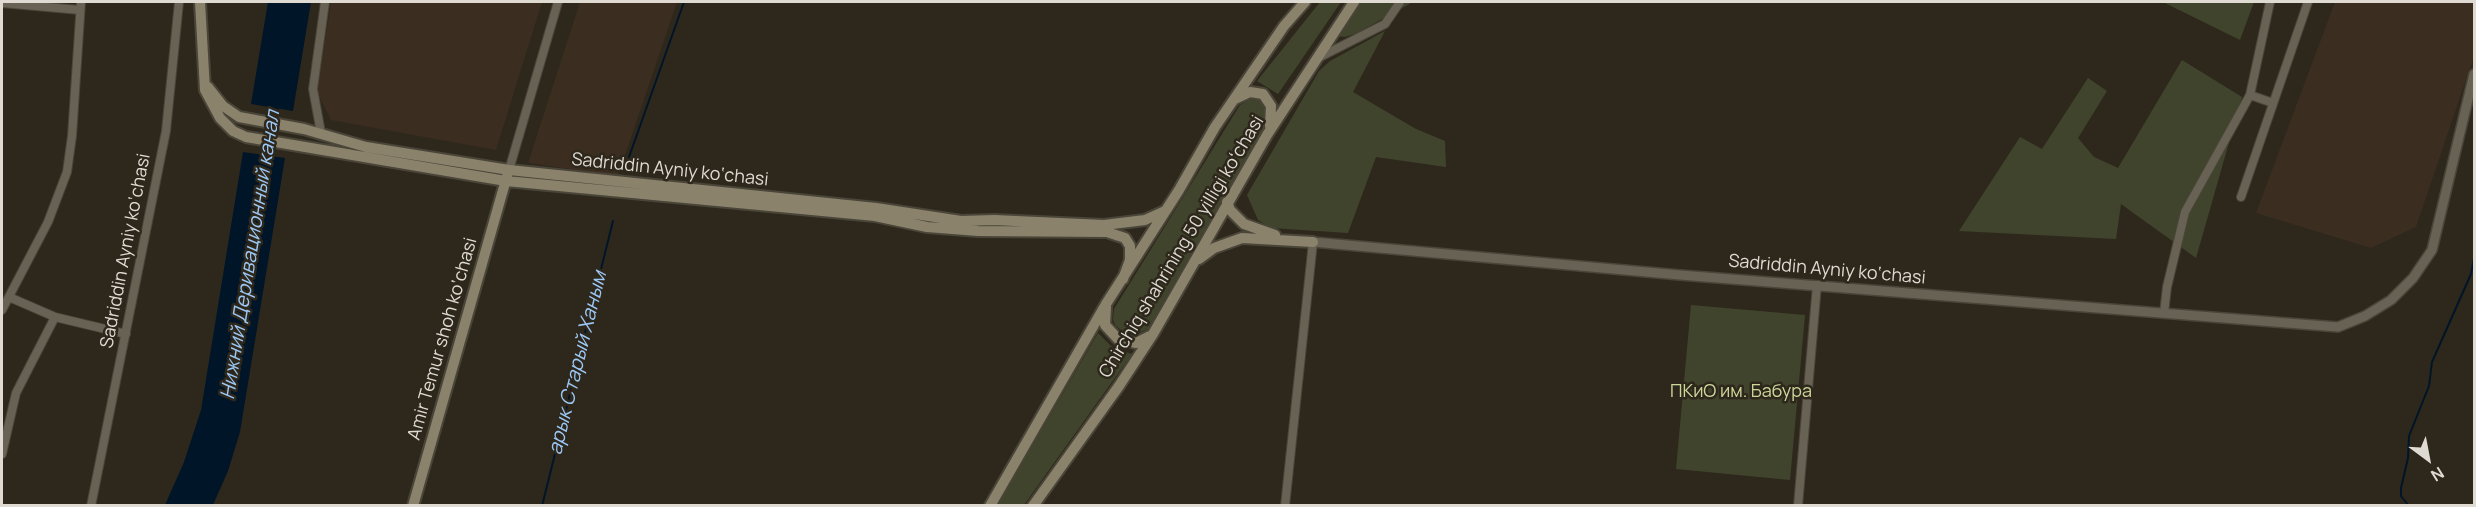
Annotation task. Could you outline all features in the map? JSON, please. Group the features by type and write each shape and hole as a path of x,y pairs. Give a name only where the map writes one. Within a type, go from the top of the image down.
{"main road":[{"name":"Sadriddin Ayniy ko‘chasi","path":"200,2 205,90 214,110 229,128 246,138 508,175 875,216 927,227 978,231 1107,232 1125,238 1130,246 1130,260 1123,279"},
{"name":"Chirchiq shahrining 50 yilligi koʻchasi","path":"990,506 1106,304 1227,110 1284,26 1305,2"},
{"name":"Chirchiq shahrining 50 yilligi koʻchasi","path":"1033,506 1119,386 1191,268 1267,135 1354,2"},
{"name":"Sadriddin Ayniy ko‘chasi","path":"203,66 207,83 220,103 234,115 321,133 366,147 508,175 876,208 961,221 994,220 1104,225 1145,220 1165,211"},
{"path":"1227,110 1235,99 1246,93 1263,94 1272,111 1272,121 1267,135"},
{"name":"Amir Temur shoh ko‘chasi","path":"413,506 508,175"},
{"path":"1227,202 1237,218 1254,229 1313,242"},
{"path":"1191,268 1207,252 1235,239 1313,242"},
{"path":"1106,304 1105,325 1118,339 1136,343 1152,334"}],"street":[{"name":"Sadriddin Ayniy ko‘chasi","path":"91,506 166,131 179,2"},
{"path":"321,133 313,89 325,2"},
{"name":"Amir Temur shoh ko‘chasi","path":"508,175 558,2"},
{"path":"1316,59 1385,24 1400,2"},
{"path":"2164,313 2167,287 2185,212 2250,94 2270,2"},
{"path":"2241,197 2308,2"},
{"path":"2,3 81,6 72,136 67,172 48,222 2,310"},
{"name":"Sadriddin Ayniy ko‘chasi","path":"1313,242 2338,327 2365,316 2391,300 2413,278 2432,250 2475,74"},
{"path":"2250,94 2273,103"},
{"path":"1286,506 1313,242"},
{"path":"1798,506 1817,285"},
{"path":"9,297 55,317 126,334"},
{"path":"2,454 16,393 55,317"}],"shaded area":[{"path":"331,2 542,2 496,150 331,120 317,92"},
{"path":"580,2 677,2 618,176 528,163"},
{"path":"2335,2 2474,2 2474,56 2416,227 2371,248 2256,213"}],"green space":[{"path":"1320,2 1341,2 1278,94 1257,81"},
{"path":"1359,2 1413,2 1355,34 1345,37 1337,36"},
{"path":"2163,2 2254,2 2240,40"},
{"path":"1385,31 1353,92 1416,129 1445,141 1446,167 1376,157 1348,233 1271,228 1258,220 1247,195 1319,71 1330,61"},
{"path":"2182,60 2242,97 2196,258 2121,204 2116,239 1959,231 2020,137 2042,149 2088,78 2107,91 2078,138 2094,157 2118,168"},
{"path":"1250,99 1263,103 1266,108 1267,122 1148,329 1136,334 1123,332 1115,325 1114,309 1240,105"},
{"name":"ПКиО им. Бабура","path":"1691,305 1805,315 1790,480 1676,469"},
{"path":"1098,333 1113,348 1132,354 1024,505 998,505"}],"water":[{"path":"268,2 311,2 293,111 251,104"},
{"path":"243,152 285,158 240,432 228,471 213,505 165,505 184,462 201,410"}],"waterway":[{"name":"арык Старый Ханым","path":"629,157 684,2"},
{"name":"Нижний Деривационный канал","path":"265,166 276,97"},
{"name":"арык Старый Ханым","path":"542,506 613,221"},
{"path":"2409,506 2401,496 2408,458 2409,436 2429,386 2432,362 2471,274 2474,258"}]}
